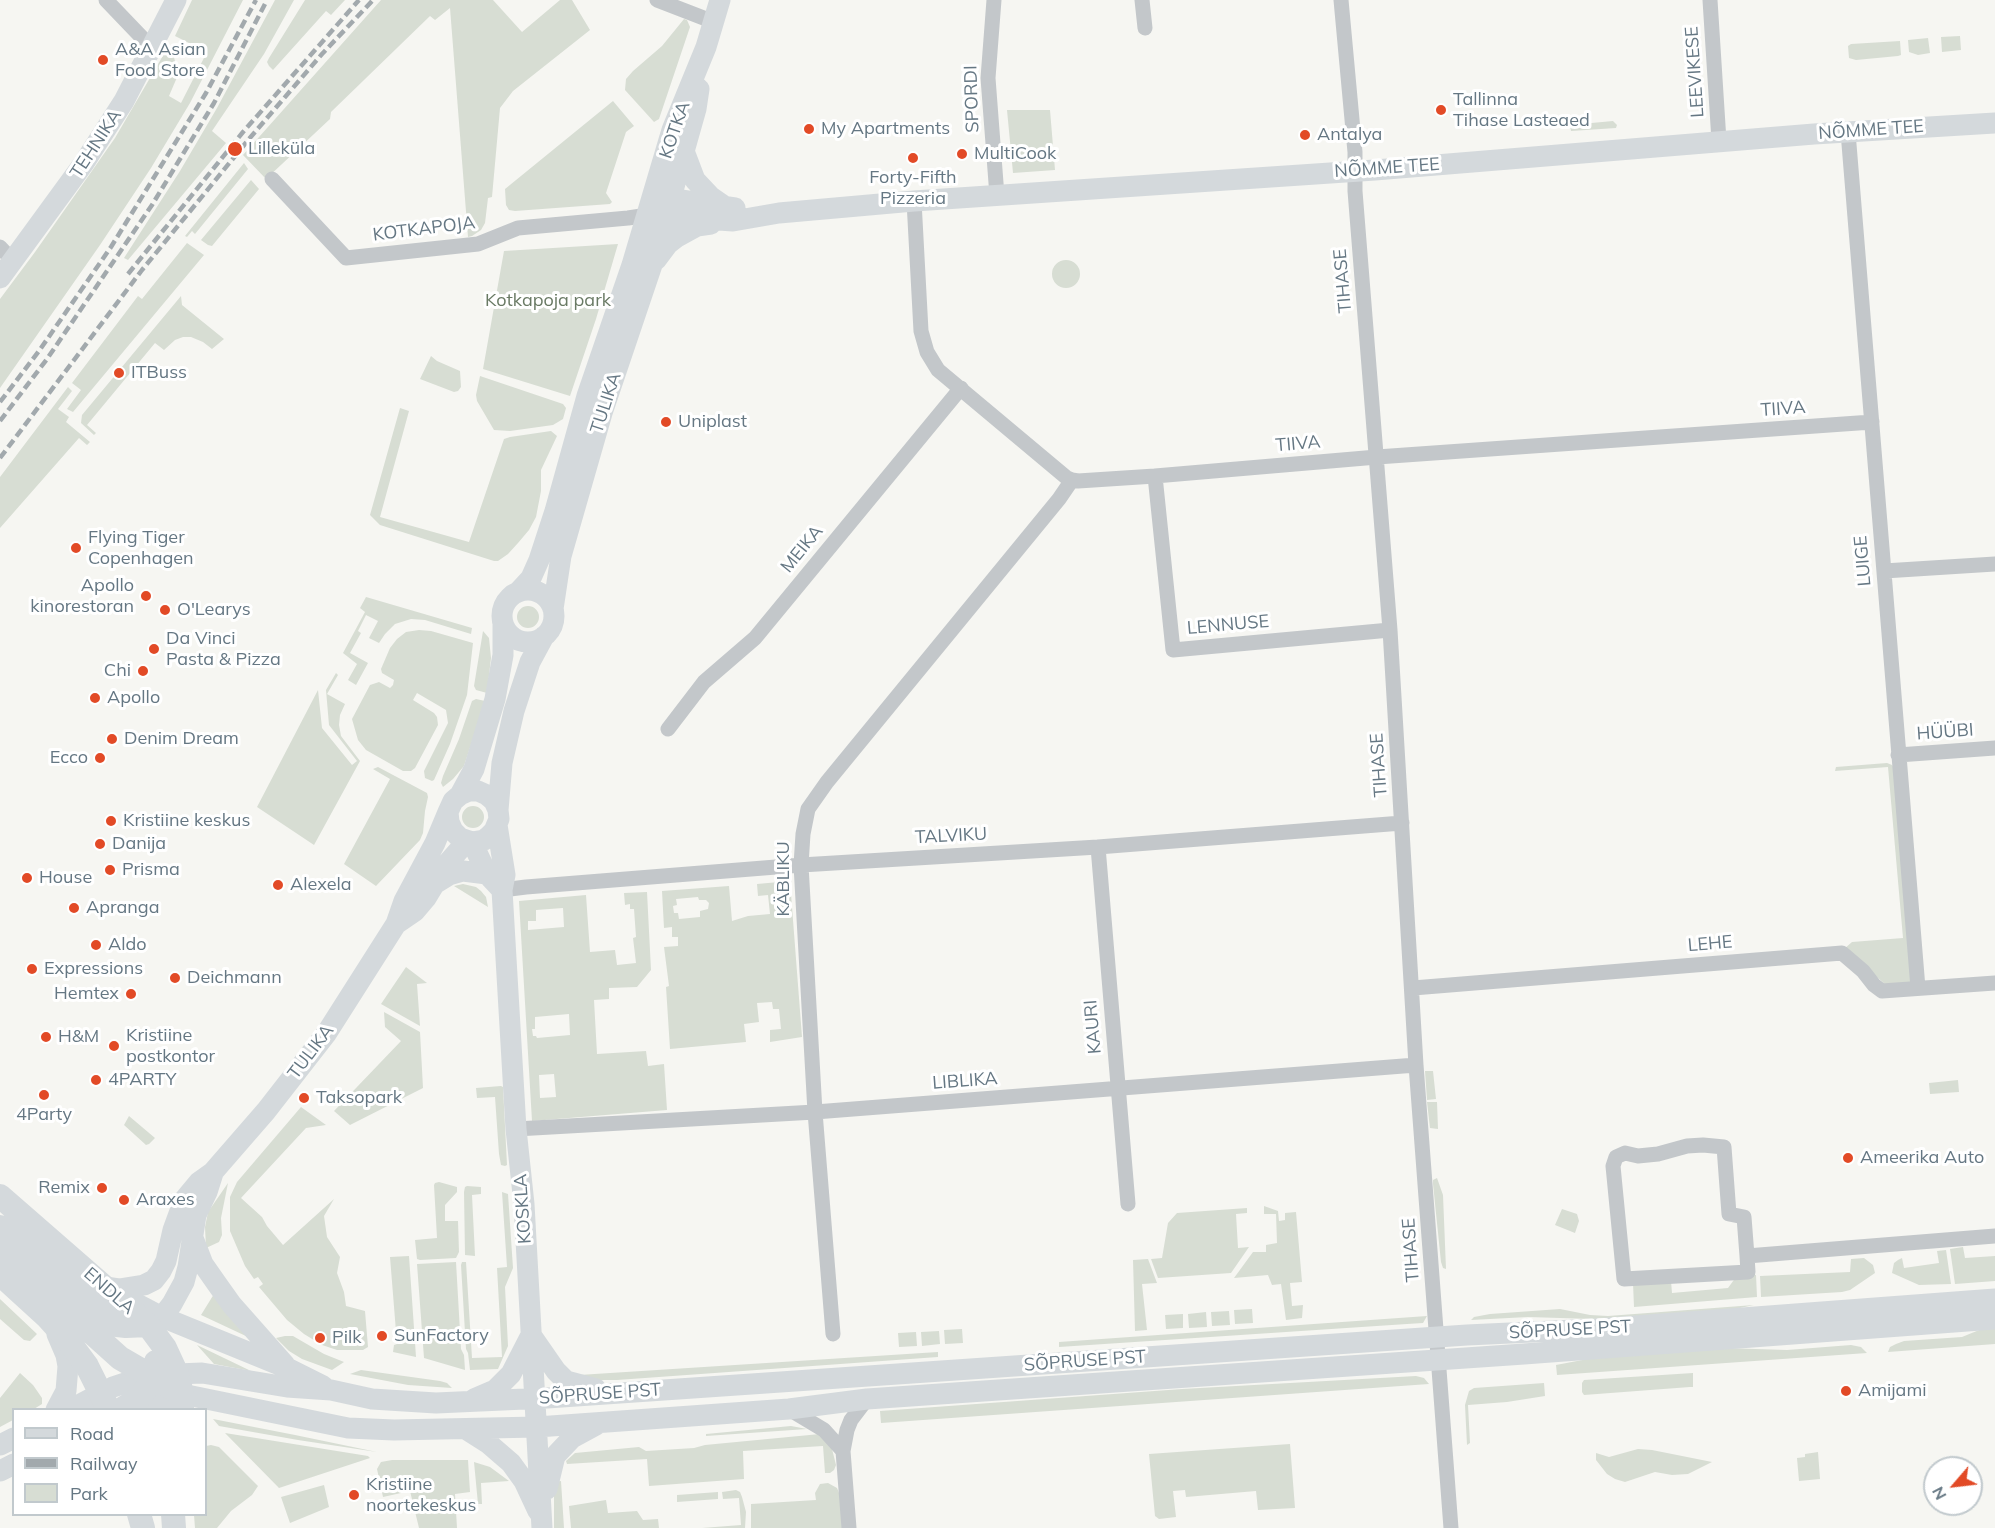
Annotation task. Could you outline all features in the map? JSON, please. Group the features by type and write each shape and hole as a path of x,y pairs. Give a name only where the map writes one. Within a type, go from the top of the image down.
{"main road":[{"name":"TEHNIKA","path":"0,278 6,254 48,215 124,101 176,0"},
{"name":"KOTKA","path":"661,210 672,130 706,47 720,0"},
{"name":"KOTKA","path":"661,210 684,151 696,109 706,47"},
{"name":"NÕMME TEE","path":"661,210 729,214 779,213 914,201 1355,171 1719,141 1995,123"},
{"path":"652,265 668,244 677,237 697,226 729,214 695,180 684,151"},
{"name":"TULIKA","path":"519,591 531,578 539,560 555,512 584,407 612,354 652,265 661,210"},
{"name":"TULIKA","path":"553,609 561,556 602,413 612,354 661,210"},
{"path":"498,817 494,801 487,795 473,791 454,803 448,822 460,838 470,842 484,840 489,836 498,817 502,763 514,711 530,662 552,625 553,609 543,595 536,591 519,591 511,595 502,609 503,625 507,632 521,641 529,642 544,636"},
{"name":"TULIKA","path":"105,1287 133,1288 154,1280 161,1272 184,1200 199,1182 213,1172 266,1111 326,1034 396,924 411,886 474,769 495,699 503,656 503,625"},
{"name":"KOSKLA","path":"498,817 505,875 502,890 516,1129 524,1204 542,1524"},
{"path":"470,842 487,874 502,890"},
{"name":"TULIKA","path":"396,924 415,911 446,865 470,842"},
{"path":"436,883 449,875 463,871 487,874"},
{"name":"TULIKA","path":"155,1321 177,1298 183,1282 196,1215 213,1172"},
{"name":"ENDLA","path":"0,1196 105,1287 155,1321 180,1392"},
{"path":"0,1227 104,1318 117,1325 126,1326 155,1321 287,1368 331,1390"},
{"path":"193,1236 203,1264 217,1284 232,1305 287,1368"},
{"path":"0,1250 120,1358 180,1392"},
{"path":"0,1274 47,1317 78,1353 106,1401"},
{"name":"SÕPRUSE PST","path":"180,1392 202,1373 287,1387 331,1390 372,1399 436,1403 535,1399 1437,1336 1596,1329 1995,1299"},
{"path":"47,1317 61,1341 68,1366 66,1392 57,1408"},
{"name":"SÕPRUSE PST","path":"180,1392 348,1428 467,1430 789,1409 867,1399 1995,1319"},
{"path":"124,1408 140,1398 152,1377 156,1359 155,1321"},
{"path":"466,1402 495,1390 511,1374 531,1335 556,1371 566,1381 614,1393"},
{"path":"77,1408 106,1401 131,1381 152,1377"},
{"path":"125,1408 180,1392"},
{"path":"542,1524 547,1486 555,1456 572,1438 603,1422"},
{"path":"467,1430 489,1444 511,1463 524,1481 542,1524"}],"street":[{"path":"106,0 151,47"},
{"path":"657,0 714,22"},
{"name":"SPORDI","path":"994,0 988,78 997,196"},
{"path":"1142,0 1144,28"},
{"name":"TIHASE","path":"1341,0 1348,66 1355,171 1354,191 1390,630 1416,1065 1451,1528"},
{"name":"LEEVIKESE","path":"1710,0 1719,141"},
{"name":"LUIGE","path":"1848,132 1918,988"},
{"name":"KOTKAPOJA","path":"272,178 346,258 478,244 518,228 628,218 661,210"},
{"path":"914,201 921,331 927,352 938,370 1072,480"},
{"name":"MEIKA","path":"668,729 704,682 755,638 960,388"},
{"name":"TIIVA","path":"1072,480 1155,476 1377,457 1872,422"},
{"name":"LENNUSE","path":"1155,476 1173,650 1390,630"},
{"name":"KÄBLIKU","path":"833,1334 815,1112 801,865 803,834 808,809 812,801 1072,480"},
{"path":"1884,571 1995,564"},
{"name":"HÜÜBI","path":"1898,755 1995,748"},
{"name":"TALVIKU","path":"502,890 801,865 1098,847 1402,823"},
{"name":"KAURI","path":"1098,847 1128,1204"},
{"name":"LEHE","path":"1413,988 1842,952 1882,991 1995,982"},
{"name":"LIBLIKA","path":"516,1129 815,1112 1416,1065"},
{"path":"1703,1145 1724,1148 1729,1214 1744,1217 1747,1256 1748,1272 1624,1279 1613,1166 1616,1157 1625,1153 1638,1156 1658,1154 1687,1146 1703,1145"},
{"path":"1747,1256 1995,1236"},
{"path":"849,1528 843,1451 850,1420 867,1399"},
{"path":"789,1409 824,1430 843,1451"}],"green space":[{"path":"192,0 243,0 190,103 151,168 0,388 0,299 115,138 168,47 174,57 178,75 169,96 181,103 207,52 175,36"},
{"path":"275,0 294,0 264,54 212,131 226,143 128,260 124,258 217,108"},
{"path":"305,0 345,0 331,15 326,11 273,70 267,62"},
{"path":"381,0 493,0 522,32 560,0 572,0 590,30 513,91 500,108 492,197 488,198 485,223 481,230 472,236 468,237 450,8 435,20 430,16 331,112 330,119 266,179 243,155"},
{"path":"684,19 690,27 659,119 654,122 625,90 626,79 662,46"},
{"path":"1960,36 1961,50 1942,52 1941,37"},
{"path":"1928,38 1930,53 1918,55 1909,52 1908,40"},
{"path":"1900,41 1901,55 1898,56 1856,60 1849,58 1848,46 1851,44"},
{"path":"613,101 634,126 626,132 606,193 612,202 610,204 509,210 506,205 505,189"},
{"path":"1007,110 1050,110 1055,170 1013,173"},
{"path":"1613,121 1617,125 1616,128 1571,131 1570,125"},
{"path":"244,163 248,169 195,234 192,231 187,237 185,236"},
{"path":"251,180 259,189 212,246 201,240"},
{"path":"187,243 204,255 73,412 67,409 81,390 72,383 138,296 142,299"},
{"name":"Kotkapoja park","path":"618,244 570,396 483,369 504,251"},
{"path":"1066,260 1076,264 1080,274 1076,284 1066,288 1056,284 1052,274 1056,264"},
{"path":"181,296 182,305 224,339 212,349 191,337 175,340 164,350 155,343 87,425 96,433 94,435 81,423 82,415"},
{"path":"431,356 460,371 461,387 458,391 454,392 420,379"},
{"path":"480,376 563,404 566,408 563,419 553,425 510,431 494,430 477,401"},
{"path":"68,387 72,391 58,409 69,417 66,422 90,442 87,445 79,438 0,528 0,477"},
{"path":"400,408 409,411 380,517 469,542 504,439 551,431 557,436 541,470 541,491 536,517 518,543 498,561 380,525 370,515"},
{"path":"366,597 472,628 471,634 425,620 411,619 395,624 379,643 369,638 378,621 366,615 358,631 361,633 350,653 368,663 356,685 348,680 357,664 343,653 365,612 360,608"},
{"path":"528,606 536,609 539,617 536,625 528,628 520,625 517,617 520,609"},
{"path":"431,631 473,643 467,695 450,744 432,781 425,778 424,771 448,723 446,710 417,693 413,700 434,713 438,725 415,768 411,771 403,771 366,750 358,740 352,719 370,685 379,682 390,688 393,685 394,680 382,673 381,669 390,648 406,632"},
{"path":"483,631 489,638 491,658 487,693 476,690 474,686"},
{"path":"336,673 338,675 327,694 345,704 340,715 341,736 360,761 314,845 257,807 318,690 322,728 352,765 357,761 329,725 326,690"},
{"path":"476,699 485,701 464,766 443,787 441,783 443,776 472,701"},
{"path":"1887,763 1895,770 1911,980 1908,985 1885,984 1844,949 1852,942 1903,938 1888,767 1835,771 1836,767"},
{"path":"378,767 427,793 428,797 420,840 376,886 344,864 390,779 373,769"},
{"path":"473,806 481,809 484,817 481,825 473,828 465,825 462,817 465,809"},
{"path":"790,881 802,1037 770,1042 770,1030 781,1029 779,1009 773,1009 772,1002 757,1003 759,1022 744,1024 746,1042 670,1049 666,987 669,986 664,947 678,946 678,937 672,937 672,927 664,928 662,891 729,886 732,921 748,916 770,914 768,895 758,896 757,884","holes":["698,897 699,900 706,900 709,903 708,909 700,911 700,917 679,919 678,913 674,913 673,906 677,905 676,899"]},
{"path":"463,884 476,887 481,891 486,897 488,907 454,886"},
{"path":"647,892 651,970 637,987 609,988 609,999 594,1000 597,1054 646,1051 648,1066 664,1064 667,1110 532,1121 519,901 586,895 590,952 615,950 617,965 636,963 633,938 636,937 634,909 630,909 630,904 625,905 624,893","holes":["563,908 564,927 528,930 528,921 536,921 536,910","569,1014 570,1035 537,1038 533,1036 535,1017","554,1074 556,1097 540,1098 539,1075"]},
{"path":"406,967 427,983 417,984 420,1026 381,1004"},
{"path":"384,1012 420,1032 423,1088 350,1125 334,1111 401,1041 385,1027"},
{"path":"1425,1071 1433,1071 1436,1099 1427,1100"},
{"path":"1958,1080 1959,1092 1930,1094 1929,1083"},
{"path":"503,1087 507,1165 505,1166 501,1165 499,1154 495,1097 477,1098 476,1088"},
{"path":"1427,1102 1437,1102 1438,1129 1430,1128"},
{"path":"301,1107 326,1125 306,1128 241,1198 262,1217 283,1245 334,1199 324,1216 327,1237 340,1257 337,1273 346,1306 365,1311 368,1347 363,1350 337,1350 322,1345 287,1320 259,1287 263,1284 258,1277 254,1279 245,1266 230,1231 230,1197 237,1182"},
{"path":"129,1116 155,1138 149,1144 146,1145 124,1125"},
{"path":"1437,1178 1443,1195 1446,1269 1443,1268 1441,1262 1433,1184 1433,1180"},
{"path":"439,1182 457,1187 457,1192 445,1205 445,1221 458,1221 459,1252 456,1258 420,1260 417,1259 415,1240 437,1238 434,1185"},
{"path":"228,1183 221,1218 222,1235 219,1242 206,1248 205,1227 208,1212"},
{"path":"467,1186 481,1187 481,1194 472,1195 475,1256 465,1255 464,1192"},
{"path":"502,1192 508,1194 513,1268 505,1287 508,1346 498,1369 470,1370 466,1349 462,1262 466,1262 472,1358 502,1357 497,1268 507,1267"},
{"path":"1264,1206 1278,1211 1279,1221 1285,1220 1285,1213 1296,1212 1302,1282 1290,1283 1292,1306 1303,1305 1302,1318 1286,1320 1281,1284 1272,1285 1268,1275 1234,1278 1253,1252 1266,1252 1266,1245 1277,1243 1276,1214 1264,1214"},
{"path":"1247,1208 1247,1213 1236,1214 1238,1248 1249,1247 1231,1273 1158,1278 1151,1259 1162,1258 1168,1223 1177,1213"},
{"path":"1562,1209 1577,1214 1579,1221 1575,1233 1555,1225"},
{"path":"1963,1247 1965,1258 1995,1256 1995,1281 1955,1284 1950,1249"},
{"path":"1946,1250 1951,1284 1919,1285 1892,1273 1894,1263 1902,1258 1904,1268 1939,1263 1937,1251"},
{"path":"409,1256 416,1357 393,1352 394,1345 397,1344 390,1257"},
{"path":"1864,1258 1873,1265 1875,1273 1850,1290 1761,1297 1760,1276 1850,1272 1851,1259"},
{"path":"1148,1259 1157,1283 1142,1284 1147,1330 1135,1331 1133,1260"},
{"path":"456,1262 461,1349 464,1355 465,1370 424,1358 417,1264"},
{"path":"1756,1275 1757,1297 1634,1307 1633,1283 1671,1281 1672,1293 1728,1288 1736,1277"},
{"path":"214,1294 248,1337 201,1315"},
{"path":"0,1299 37,1334 30,1341 24,1340 0,1319"},
{"path":"1754,1305 1717,1313 1592,1319 1528,1317 1471,1320 1474,1317 1490,1314 1560,1309 1608,1316"},
{"path":"1252,1309 1253,1323 1235,1324 1234,1310"},
{"path":"1229,1311 1230,1325 1212,1326 1211,1312"},
{"path":"1206,1312 1207,1327 1189,1328 1188,1314"},
{"path":"1183,1314 1183,1328 1166,1329 1165,1315"},
{"path":"1427,1316 1423,1323 1059,1347 1059,1342"},
{"path":"1995,1327 1995,1344 1888,1352 1890,1347 1904,1341 1962,1337 1984,1328"},
{"path":"962,1329 963,1343 945,1344 944,1330"},
{"path":"939,1331 940,1344 922,1346 921,1332"},
{"path":"916,1332 917,1346 899,1347 898,1333"},
{"path":"293,1336 324,1354 344,1362 332,1370 302,1359 289,1351 276,1338"},
{"path":"197,1345 251,1371 214,1364"},
{"path":"1851,1345 1861,1347 1867,1353 1557,1375 1556,1365 1598,1357 1724,1348 1787,1350"},
{"path":"938,1352 938,1357 617,1380 598,1380 579,1375"},
{"path":"361,1370 440,1381 452,1388 408,1385 350,1374"},
{"path":"20,1373 33,1385 42,1398 42,1404 36,1408 12,1408 12,1421 0,1427 0,1398"},
{"path":"1693,1373 1693,1387 1584,1395 1582,1392 1584,1380"},
{"path":"1416,1376 1424,1378 1429,1384 881,1423 880,1411 1182,1389"},
{"path":"1544,1383 1545,1396 1468,1405 1470,1443 1467,1445 1465,1405 1469,1391 1474,1388"},
{"path":"213,1419 295,1435 377,1452 219,1426"},
{"path":"791,1426 807,1429 706,1436 706,1434"},
{"path":"225,1433 368,1456 370,1458 279,1488"},
{"path":"820,1434 832,1449 836,1465 830,1473 825,1473 823,1446 743,1451 744,1479 649,1486 647,1459 567,1464 566,1461 575,1453 639,1447 646,1451 694,1448"},
{"path":"1290,1444 1295,1508 1258,1510 1256,1491 1186,1497 1185,1490 1173,1491 1176,1517 1159,1519 1155,1516 1149,1454"},
{"path":"207,1446 219,1447 258,1486 252,1495 231,1511 217,1528 195,1528 194,1516 207,1516"},
{"path":"1638,1449 1712,1462 1688,1474 1672,1475 1655,1472 1625,1482 1607,1474 1596,1460 1596,1453 1609,1457"},
{"path":"1818,1452 1820,1479 1799,1481 1797,1458"},
{"path":"468,1460 470,1492 455,1494 457,1528 419,1528 410,1491 383,1497 377,1469 381,1462"},
{"path":"474,1462 490,1467 509,1481 481,1483 482,1504 478,1504"},
{"path":"561,1481 564,1528 554,1528 554,1482"},
{"path":"828,1483 837,1488 840,1495 842,1528 751,1528 751,1504 816,1500 815,1493 820,1484"},
{"path":"324,1485 329,1507 290,1523 281,1497"},
{"path":"736,1490 740,1492 746,1512 745,1528 702,1528 741,1525 739,1498 723,1499 722,1492"},
{"path":"718,1492 718,1499 677,1502 677,1495"},
{"path":"606,1500 608,1513 637,1511 643,1520 658,1519 659,1528 571,1528 569,1506"}],"railway":[{"path":"0,402 39,351 111,247 206,93 256,0"},
{"path":"0,421 47,359 152,205 214,103 267,0"},
{"path":"128,274 243,132 359,0"},
{"path":"0,458 142,270 249,139 322,54 373,0"}],"place":[{"name":"A&A Asian Food Store","path":"103,60"},
{"name":"Tallinna Tihase Lasteaed","path":"1441,110"},
{"name":"My Apartments","path":"809,129"},
{"name":"Antalya","path":"1305,135"},
{"name":"Lilleküla","path":"235,149"},
{"name":"MultiCook","path":"962,154"},
{"name":"Forty-Fifth Pizzeria","path":"913,158"},
{"name":"ITBuss","path":"119,373"},
{"name":"Uniplast","path":"666,422"},
{"name":"Flying Tiger Copenhagen","path":"76,548"},
{"name":"Apollo kinorestoran","path":"146,596"},
{"name":"O'Learys","path":"165,610"},
{"name":"Da Vinci Pasta & Pizza","path":"154,649"},
{"name":"Chi","path":"143,671"},
{"name":"Apollo","path":"95,698"},
{"name":"Denim Dream","path":"112,739"},
{"name":"Ecco","path":"100,758"},
{"name":"Kristiine keskus","path":"111,821"},
{"name":"Danija","path":"100,844"},
{"name":"Prisma","path":"110,870"},
{"name":"House","path":"27,878"},
{"name":"Alexela","path":"278,885"},
{"name":"Apranga","path":"74,908"},
{"name":"Aldo","path":"96,945"},
{"name":"Expressions","path":"32,969"},
{"name":"Deichmann","path":"175,978"},
{"name":"Hemtex","path":"131,994"},
{"name":"H&M","path":"46,1037"},
{"name":"Kristiine postkontor","path":"114,1046"},
{"name":"4PARTY","path":"96,1080"},
{"name":"4Party","path":"44,1095"},
{"name":"Taksopark","path":"304,1098"},
{"name":"Ameerika Auto","path":"1848,1158"},
{"name":"Remix","path":"102,1188"},
{"name":"Araxes","path":"124,1200"},
{"name":"SunFactory","path":"382,1336"},
{"name":"Pilk","path":"320,1338"},
{"name":"Amijami","path":"1846,1391"},
{"name":"Kristiine noortekeskus","path":"354,1495"}]}
